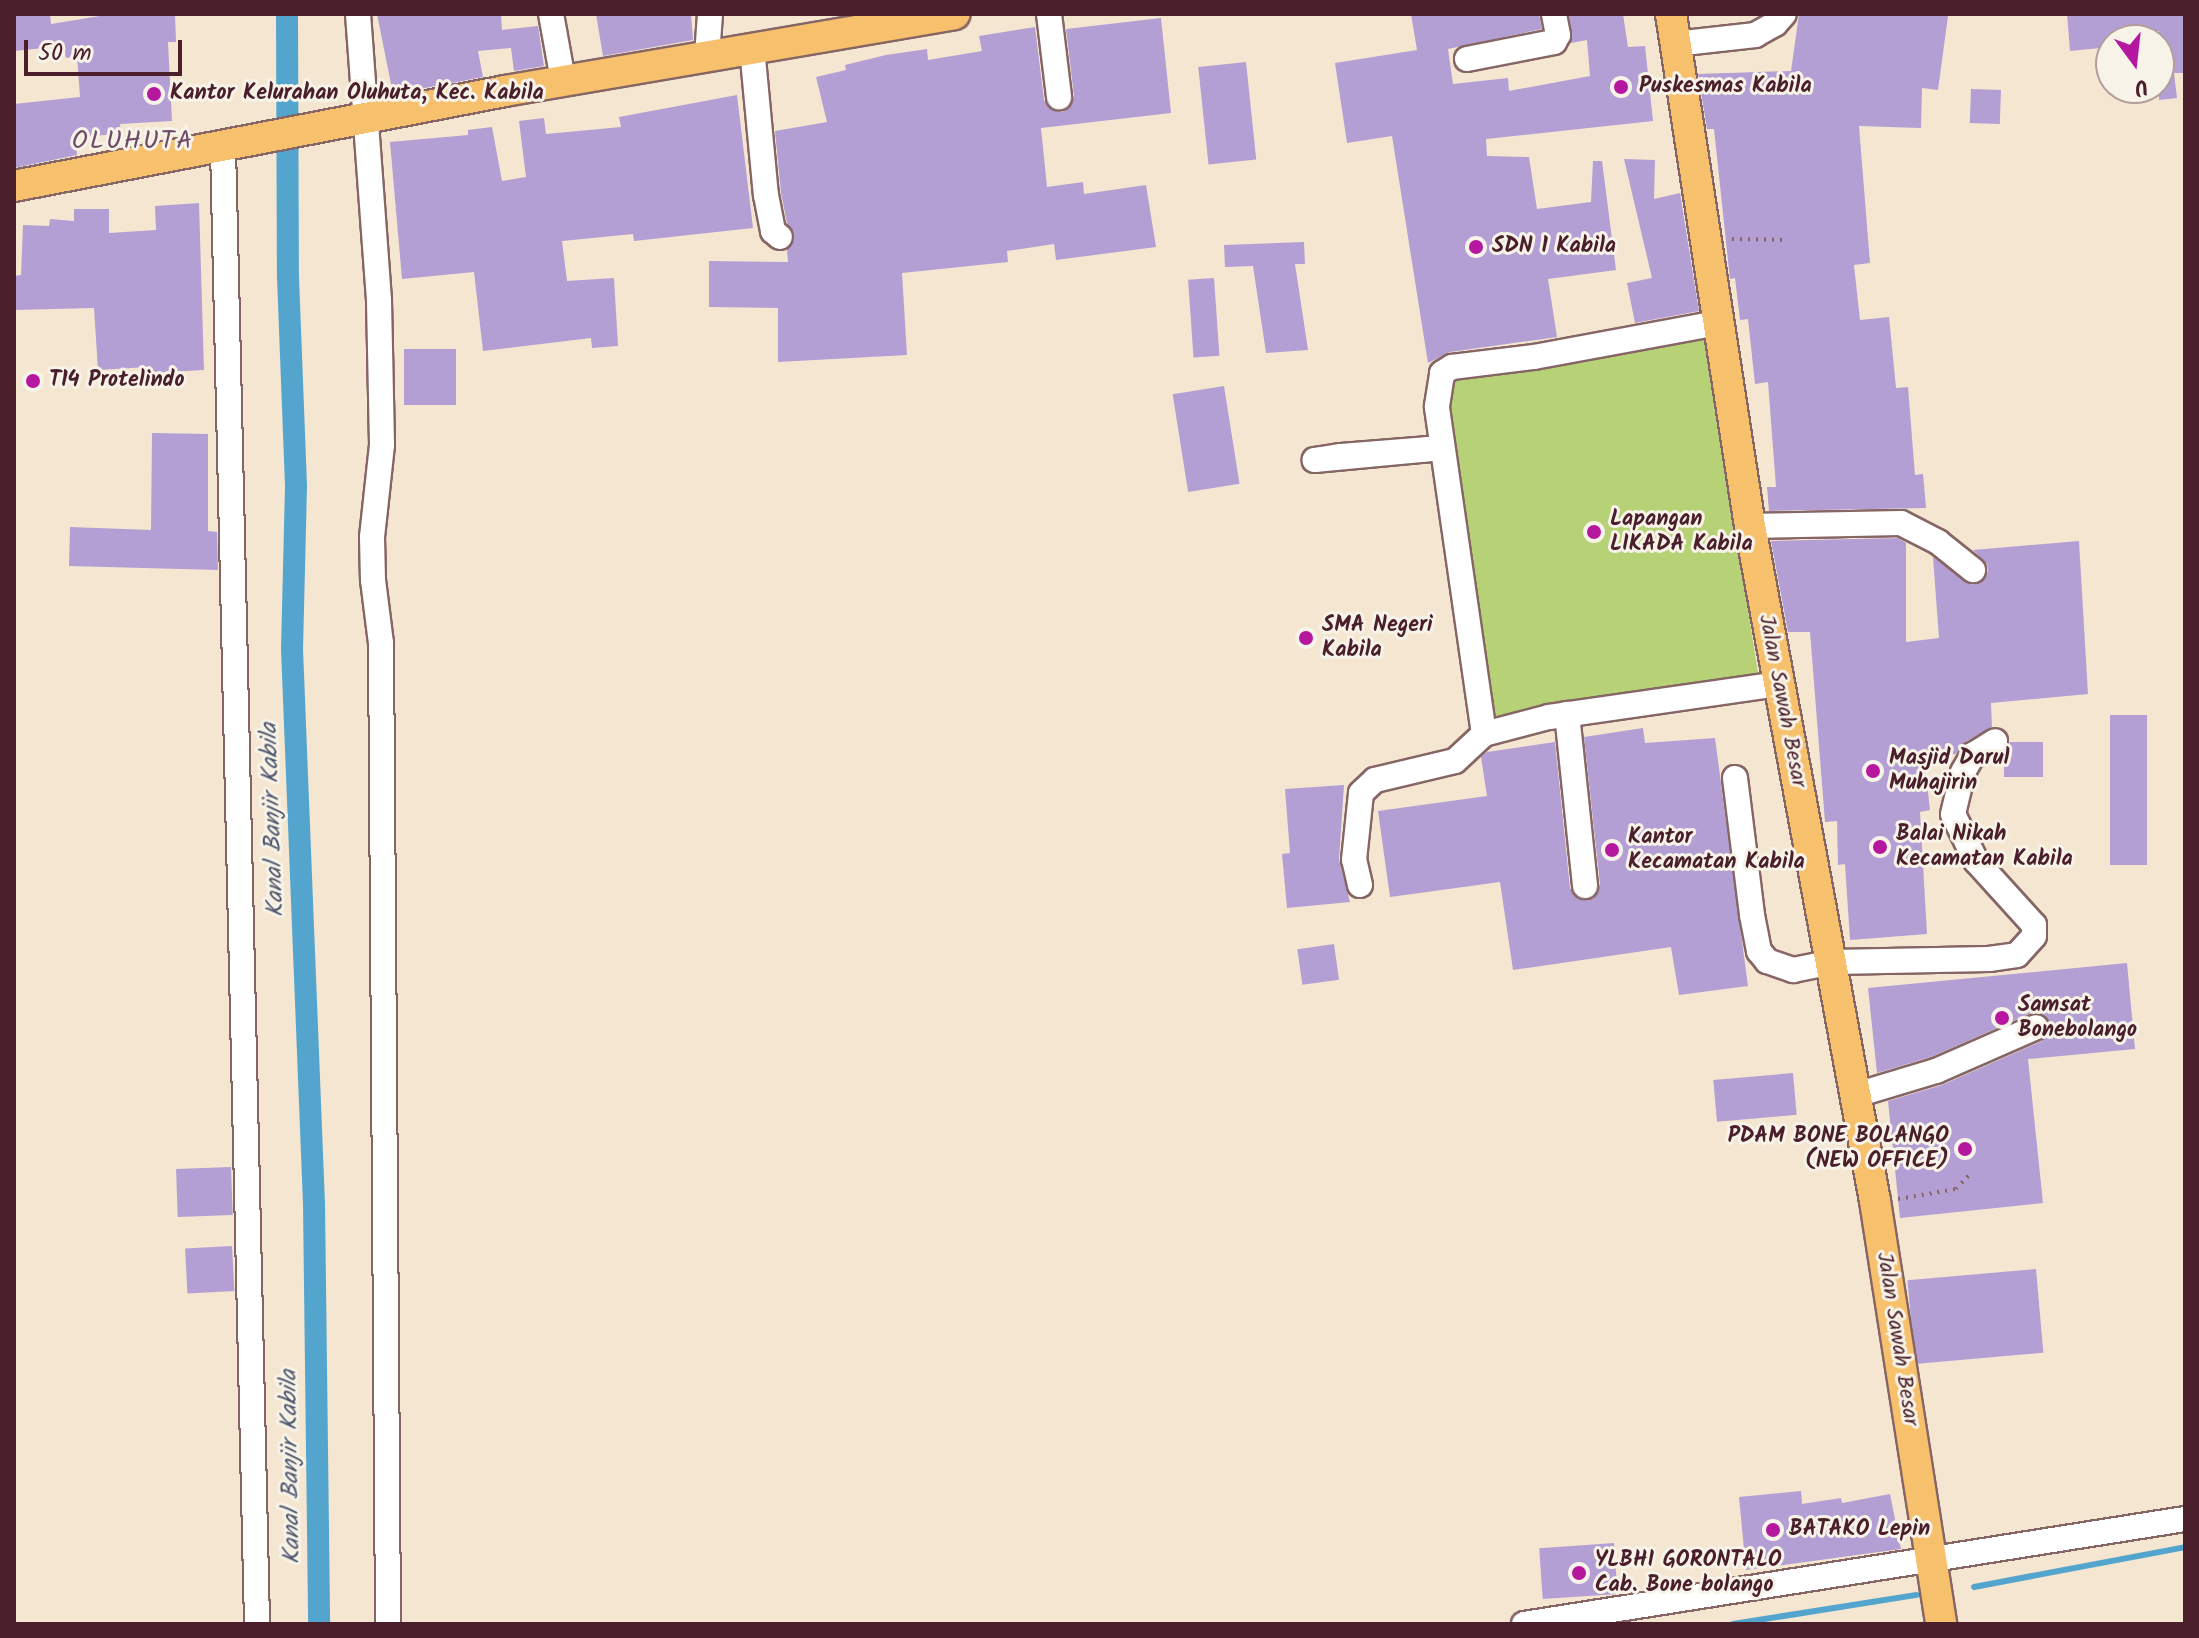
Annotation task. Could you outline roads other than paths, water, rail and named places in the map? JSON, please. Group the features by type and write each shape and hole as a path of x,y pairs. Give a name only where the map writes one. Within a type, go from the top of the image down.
{"main road":[{"path":"14,186 563,80 954,14"},
{"name":"Jalan Sawah Besar","path":"1671,14 1750,526 1875,1201 1941,1624"}],"street":[{"path":"358,14 363,95 361,118 379,301 382,445 372,537 382,655 388,1624"},
{"path":"551,14 563,80"},
{"path":"707,56 710,14"},
{"path":"1049,14 1059,97"},
{"path":"1467,59 1554,42 1558,35 1554,14"},
{"path":"1675,44 1755,35 1775,24 1784,14"},
{"path":"752,48 766,195 773,231 780,237"},
{"path":"228,146 257,1624"},
{"path":"1484,734 1442,448 1438,382 1442,373 1452,367 1534,357 1717,323"},
{"path":"1750,526 1901,523 1938,542 1973,570"},
{"path":"1360,885 1354,860 1361,793 1366,785 1375,780 1455,761 1484,734 1567,714 1778,684"},
{"path":"1567,714 1585,886"},
{"path":"1735,778 1759,951 1767,961 1793,970 1833,962 1989,959 2017,955 2027,948 2034,936 2034,925 1976,861 1953,814 1963,772 1973,755 1995,741"},
{"path":"1856,1095 1936,1071 2036,1027"},
{"path":"1524,1624 1932,1562 2185,1519"}],"waterway":[{"name":"Kanal Banjir Kabila","path":"287,14 288,277 296,486 292,649 314,1203 319,1624"},
{"path":"1974,1587 2185,1547"},
{"path":"1733,1624 1917,1595"}],"place":[{"name":"Puskesmas Kabila","path":"1621,87"},
{"name":"Kantor Kelurahan Oluhuta, Kec. Kabila","path":"154,94"},
{"name":"SDN 1 Kabila","path":"1476,247"},
{"name":"T14 Protelindo","path":"33,381"},
{"name":"Lapangan LIKADA Kabila","path":"1594,532"},
{"name":"SMA Negeri Kabila","path":"1306,638"},
{"name":"Masjid Darul Muhajirin","path":"1873,771"},
{"name":"Balai Nikah Kecamatan Kabila","path":"1880,847"},
{"name":"Kantor Kecamatan Kabila","path":"1612,850"},
{"name":"Samsat Bonebolango","path":"2002,1018"},
{"name":"PDAM BONE BOLANGO (NEW OFFICE)","path":"1965,1149"},
{"name":"BATAKO Lepin","path":"1773,1530"},
{"name":"YLBHI GORONTALO Cab. Bone bolango","path":"1579,1573"}],"district":[{"name":"OLUHUTA","path":"133,142"}]}
